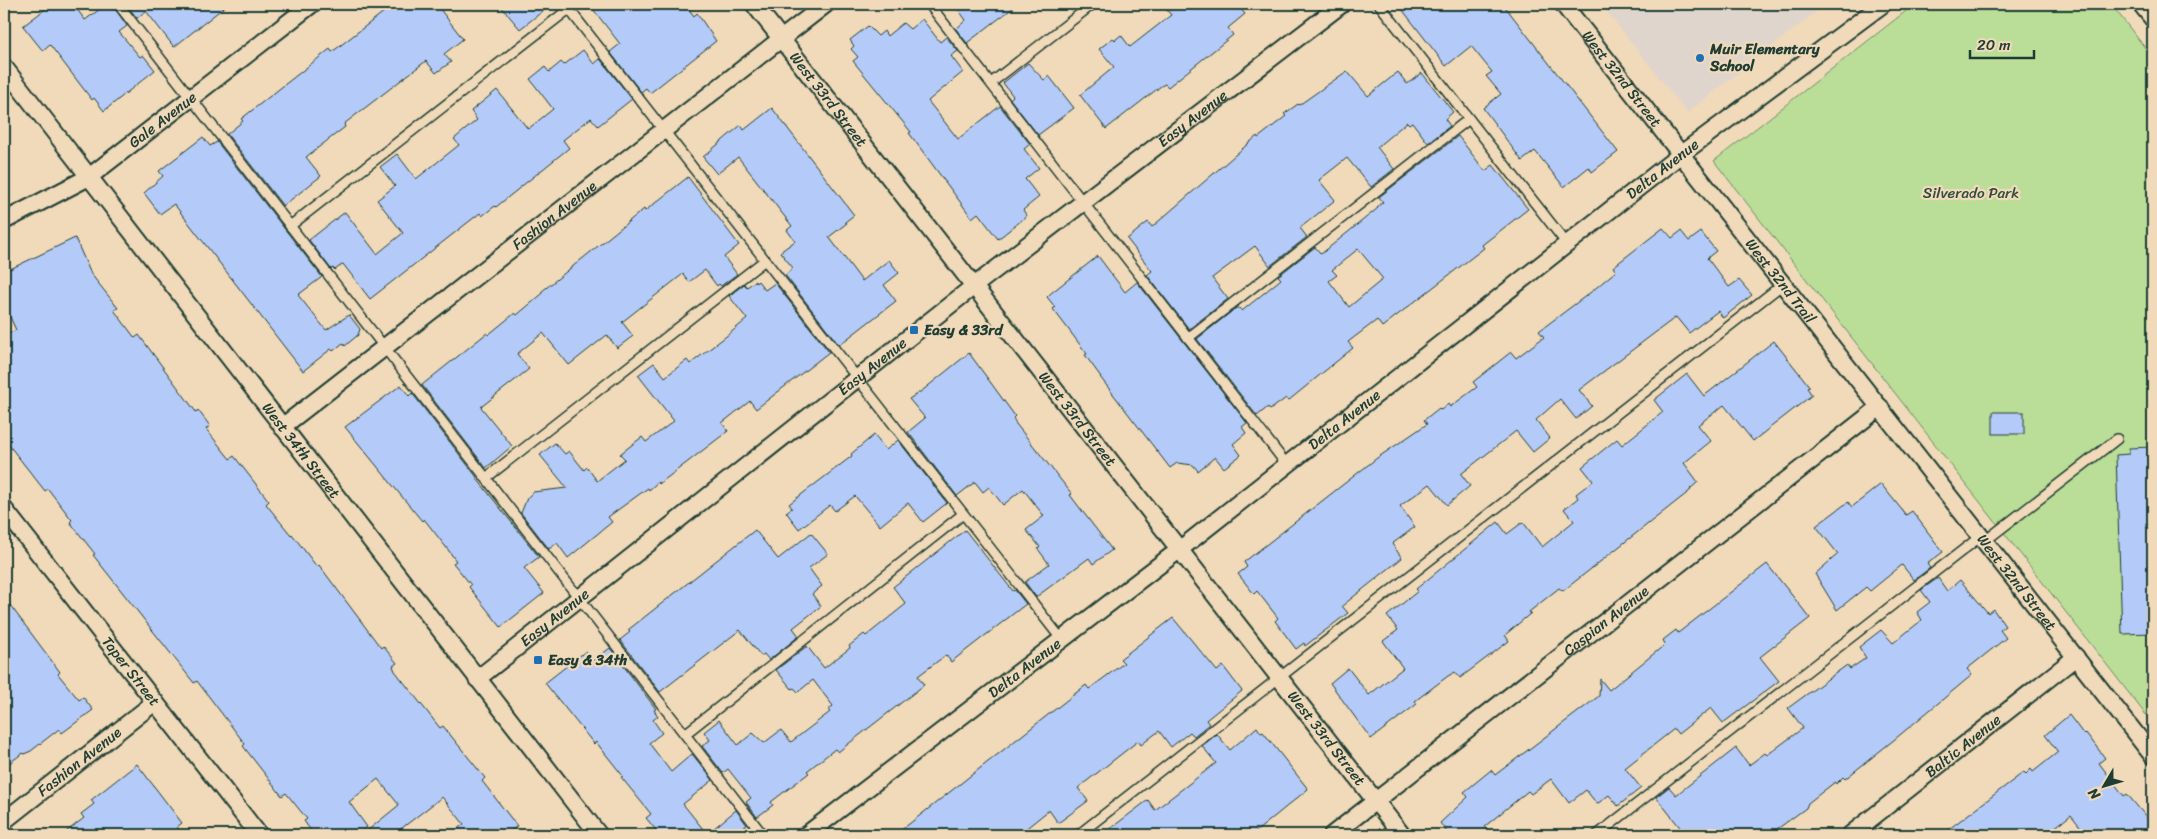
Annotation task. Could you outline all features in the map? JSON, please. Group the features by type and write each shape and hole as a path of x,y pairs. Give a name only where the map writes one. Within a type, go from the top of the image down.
{"street":[{"name":"Gale Avenue","path":"4,221 89,178 312,4"},
{"name":"West 33rd Street","path":"754,4 1402,835"},
{"name":"Fashion Avenue","path":"282,427 826,4"},
{"name":"Easy Avenue","path":"477,679 974,286 1342,4"},
{"name":"West 32nd Street","path":"1563,4 1680,155"},
{"name":"Delta Avenue","path":"806,835 1179,550 1680,155 1883,4"},
{"path":"2141,4 2153,19"},
{"name":"West 34th Street","path":"4,67 598,835"},
{"name":"West 32nd Trail","path":"1680,155 1880,407"},
{"name":"West 32nd Street","path":"1880,407 2153,756"},
{"name":"Caspian Avenue","path":"1332,835 1880,407"},
{"name":"Taper Street","path":"4,509 259,835"},
{"name":"Baltic Avenue","path":"1850,835 2076,657"},
{"name":"Fashion Avenue","path":"4,821 154,702"}],"lane":[{"path":"118,4 763,835"},
{"path":"929,4 1287,465"},
{"path":"991,83 1093,4"},
{"path":"1379,4 1567,244"},
{"path":"290,226 567,6 1062,640"},
{"path":"1188,338 1469,119"},
{"path":"486,478 765,260"},
{"path":"1078,835 1783,284"},
{"path":"1597,835 1983,538 2117,439"},
{"path":"685,734 963,514"}],"shaded area":[{"name":"Muir Elementary School","path":"1601,4 1826,4 1687,113"}],"green space":[{"name":"Silverado Park","path":"1915,4 2111,4 2153,58 2153,724 1714,161"}],"building":[{"path":"52,4 73,4 85,20 107,4 112,4 127,26 119,32 140,57 143,55 155,70 104,111 94,98 92,100 50,45 43,51 23,26"},
{"path":"126,4 228,4 174,47 146,11 137,18"},
{"path":"394,4 436,4 463,39 444,54 451,62 436,73 426,61 344,124 345,127 306,157 321,176 283,206 227,134 243,121 241,119 330,49 332,52"},
{"path":"499,4 552,4 520,29"},
{"path":"589,4 685,4 694,16 697,13 716,41 650,93 646,88 641,92 610,52 620,44"},
{"path":"954,4 1018,4 967,43 956,29 966,20"},
{"path":"1162,4 1236,4 1245,14 1228,28 1233,35 1168,87 1165,84 1161,86 1106,129 1080,95 1114,67 1099,49 1113,38 1115,40 1121,35 1130,47 1171,15"},
{"path":"1398,4 1503,4 1618,152 1592,172 1589,167 1564,187 1535,151 1522,161 1483,108 1501,94 1486,76 1492,72 1471,46 1446,66"},
{"path":"922,19 940,42 946,37 958,51 951,56 963,72 928,101 958,139 1000,106 1030,144 1024,149 1039,168 1025,179 1039,197 1023,210 1027,216 998,239 978,213 972,218 909,133 911,132 853,61 858,57 851,49 854,46 850,40 868,26 878,36 884,31 887,36 903,23 910,29"},
{"path":"583,50 594,64 600,59 632,99 598,126 591,118 563,140 569,148 496,207 482,216 480,213 370,299 343,264 335,270 331,269 309,240 345,212 377,254 403,233 377,200 395,186 380,167 397,154 416,179 459,145 454,139 477,120 471,111 497,90 528,129 553,109 530,79 545,67 549,72 561,62 564,65"},
{"path":"1028,63 1044,80 1049,76 1074,108 1038,135 1010,99 1013,96 1003,83"},
{"path":"1347,71 1368,96 1398,72 1407,84 1422,73 1453,112 1445,119 1450,126 1428,143 1412,122 1409,124 1407,122 1377,147 1394,169 1371,187 1347,158 1319,180 1335,200 1300,228 1307,237 1270,266 1255,246 1212,278 1228,299 1189,329 1147,275 1152,271 1127,239 1148,222 1152,227 1257,136 1258,138 1286,116 1284,114"},
{"path":"772,108 854,215 829,237 862,281 889,260 899,273 884,285 896,301 839,345 785,275 793,268 780,252 795,241 787,230 792,226 738,157 717,174 703,157 741,125 744,130"},
{"path":"1458,136 1485,171 1493,165 1528,209 1482,245 1484,248 1382,327 1377,320 1348,342 1353,348 1288,401 1286,398 1270,410 1268,407 1257,416 1197,339 1236,308 1242,311 1281,279 1278,276 1315,247 1321,254 1378,208 1383,202 1379,197","holes":["1358,249 1383,279 1349,307 1329,281 1337,275 1332,270"]},
{"path":"203,137 210,146 217,142 322,277 298,295 326,330 349,315 360,329 358,335 345,346 343,343 333,351 331,349 303,371 174,204 160,214 144,193 163,176 159,171"},
{"path":"688,177 739,245 724,257 737,274 721,286 719,284 717,286 705,270 689,282 683,274 622,322 633,336 617,348 607,335 569,365 543,333 517,354 529,369 481,407 512,446 486,468 422,385 487,333 488,335 515,313 517,315 542,294 541,292 644,209 645,211"},
{"path":"1663,228 1672,238 1681,231 1689,241 1701,232 1716,251 1707,258 1729,287 1739,280 1752,295 1723,318 1718,311 1689,333 1676,317 1579,390 1592,406 1576,419 1560,399 1536,420 1550,438 1533,452 1516,431 1461,474 1470,486 1447,505 1430,484 1400,506 1415,527 1392,544 1402,558 1342,606 1348,613 1305,646 1304,643 1296,649 1275,621 1278,618 1257,591 1254,594 1238,574 1247,567 1244,562 1377,458 1427,424 1424,420 1439,408 1441,410 1448,404 1450,407 1477,387 1473,382 1511,352 1516,358 1544,337 1539,331 1591,292 1616,271 1613,267"},
{"path":"75,238 91,274 118,308 114,310 135,338 139,335 196,412 198,410 210,426 206,429 230,459 234,456 269,501 266,504 317,567 319,565 381,648 383,646 397,663 393,666 395,671 440,728 443,726 485,778 482,781 517,826 506,835 449,835 464,824 442,797 393,835 362,835 399,805 378,779 349,802 367,827 356,835 314,835 304,821 307,819 286,793 282,796 243,746 245,744 197,681 194,683 93,555 95,554 70,522 72,520 48,489 45,491 4,439 4,336 16,330 4,304 4,272"},
{"path":"1098,256 1125,292 1137,282 1247,423 1242,427 1246,433 1233,444 1241,455 1224,468 1215,457 1198,471 1193,465 1177,463 1170,468 1100,377 1085,355 1087,354 1053,309 1055,307 1047,297"},
{"path":"755,281 756,283 758,281 765,290 775,283 829,352 756,409 750,401 722,423 728,431 659,484 658,482 649,490 648,488 608,517 612,522 568,558 557,543 549,549 521,513 527,498 533,492 567,488 540,455 555,443 565,454 569,451 584,470 587,467 597,481 625,459 620,454 642,437 646,442 674,421 638,375 654,363 665,377 687,360 690,364 729,334 747,319 729,296 744,284 747,287"},
{"path":"1774,341 1810,387 1807,388 1812,395 1753,441 1724,405 1698,425 1711,441 1684,463 1698,482 1691,490 1563,591 1559,588 1529,612 1531,613 1505,635 1509,641 1460,678 1455,672 1448,676 1415,701 1417,704 1371,739 1330,683 1348,668 1369,695 1403,668 1383,641 1398,630 1387,616 1418,591 1416,589 1498,522 1507,534 1523,522 1542,547 1574,521 1564,509 1578,498 1576,494 1593,481 1582,467 1617,439 1622,445 1663,412 1654,400 1687,374 1704,396"},
{"path":"969,353 1015,416 1013,418 1016,424 1072,494 1070,495 1112,550 1093,564 1089,558 1036,597 1025,582 1049,564 1038,549 1040,547 1026,530 1044,516 1023,489 1003,505 989,487 983,492 975,482 957,496 908,432 925,418 909,399"},
{"path":"401,385 409,396 412,393 539,557 524,568 544,593 501,627 469,587 471,585 453,563 456,561 449,551 345,427"},
{"path":"1993,412 2024,412 2024,434 1993,434"},
{"path":"874,435 886,450 898,440 947,503 923,522 908,503 880,526 855,496 835,511 830,505 799,529 786,512 792,508 789,504 852,456 851,454"},
{"path":"2153,447 2153,633 2122,634 2116,455 2129,454 2129,448"},
{"path":"1881,484 1906,515 1912,511 1943,552 1927,564 1930,568 1914,580 1902,565 1870,591 1866,587 1837,610 1815,574 1838,554 1816,526 1848,502 1852,507"},
{"path":"755,530 778,559 811,533 828,554 809,568 822,586 812,594 821,606 793,628 799,636 769,660 764,654 761,656 740,630 660,692 620,640 630,632 628,630"},
{"path":"965,530 1013,591 1015,590 1026,604 951,662 946,655 918,676 924,685 838,752 835,749 807,771 809,773 771,802 773,805 757,817 746,802 751,798 728,769 723,773 702,746 710,740 704,732 719,720 738,745 753,733 764,743 781,730 791,742 830,712 828,710 833,706 813,680 798,692 794,688 792,689 776,670 807,646 824,668 850,648 849,646 864,634 866,636 906,604 893,587"},
{"path":"1767,564 1810,618 1760,657 1779,681 1723,723 1711,708 1678,734 1674,729 1625,768 1641,788 1618,806 1609,795 1597,804 1586,790 1569,803 1551,779 1531,794 1528,791 1484,827 1491,835 1449,835 1440,823 1468,797 1464,792 1491,770 1495,775 1599,696 1600,679 1609,690 1662,647 1665,644 1663,640 1676,630 1678,633"},
{"path":"1938,578 1947,591 1960,580 1988,613 1993,609 2005,626 2000,630 2006,638 1967,669 1972,675 1845,779 1843,777 1836,784 1835,782 1808,803 1806,808 1769,835 1686,835 1656,797 1669,787 1676,795 1736,748 1749,765 1765,753 1767,755 1803,728 1788,708 1847,665 1850,669 1866,658 1859,647 1881,630 1893,643 1922,620 1917,612 1930,602 1921,590"},
{"path":"4,597 60,672 58,674 79,700 83,697 93,710 62,733 59,729 31,751 23,753 4,767"},
{"path":"1173,618 1217,671 1223,666 1242,691 1206,720 1209,724 1194,736 1190,732 1171,747 1159,731 1141,745 1138,741 1078,788 1088,801 1058,823 1049,810 1018,835 895,835 1086,685 1089,689 1124,663 1120,659"},
{"path":"610,648 656,709 654,710 658,716 653,720 662,733 649,743 671,772 692,754 713,780 683,804 707,834 736,810 747,825 734,835 660,835 646,818 651,814 621,777 623,776 596,742 594,744 545,683 586,651 593,661"},
{"path":"2069,715 2105,758 2099,763 2124,796 2127,794 2153,825 2153,835 2087,835 2071,815 2045,835 1941,835 2024,772 2026,774 2031,769 2033,772 2058,752 2045,735"},
{"path":"1257,727 1308,789 1252,835 1102,835 1148,800 1155,810 1216,763 1202,746 1217,734 1230,750"},
{"path":"137,764 182,823 177,827 184,835 62,835 84,818 81,814 94,804 91,800"}],"place":[{"name":"Muir Elementary School","path":"1700,58"},
{"name":"Easy & 33rd","path":"914,330"},
{"name":"Easy & 34th","path":"538,660"}]}
